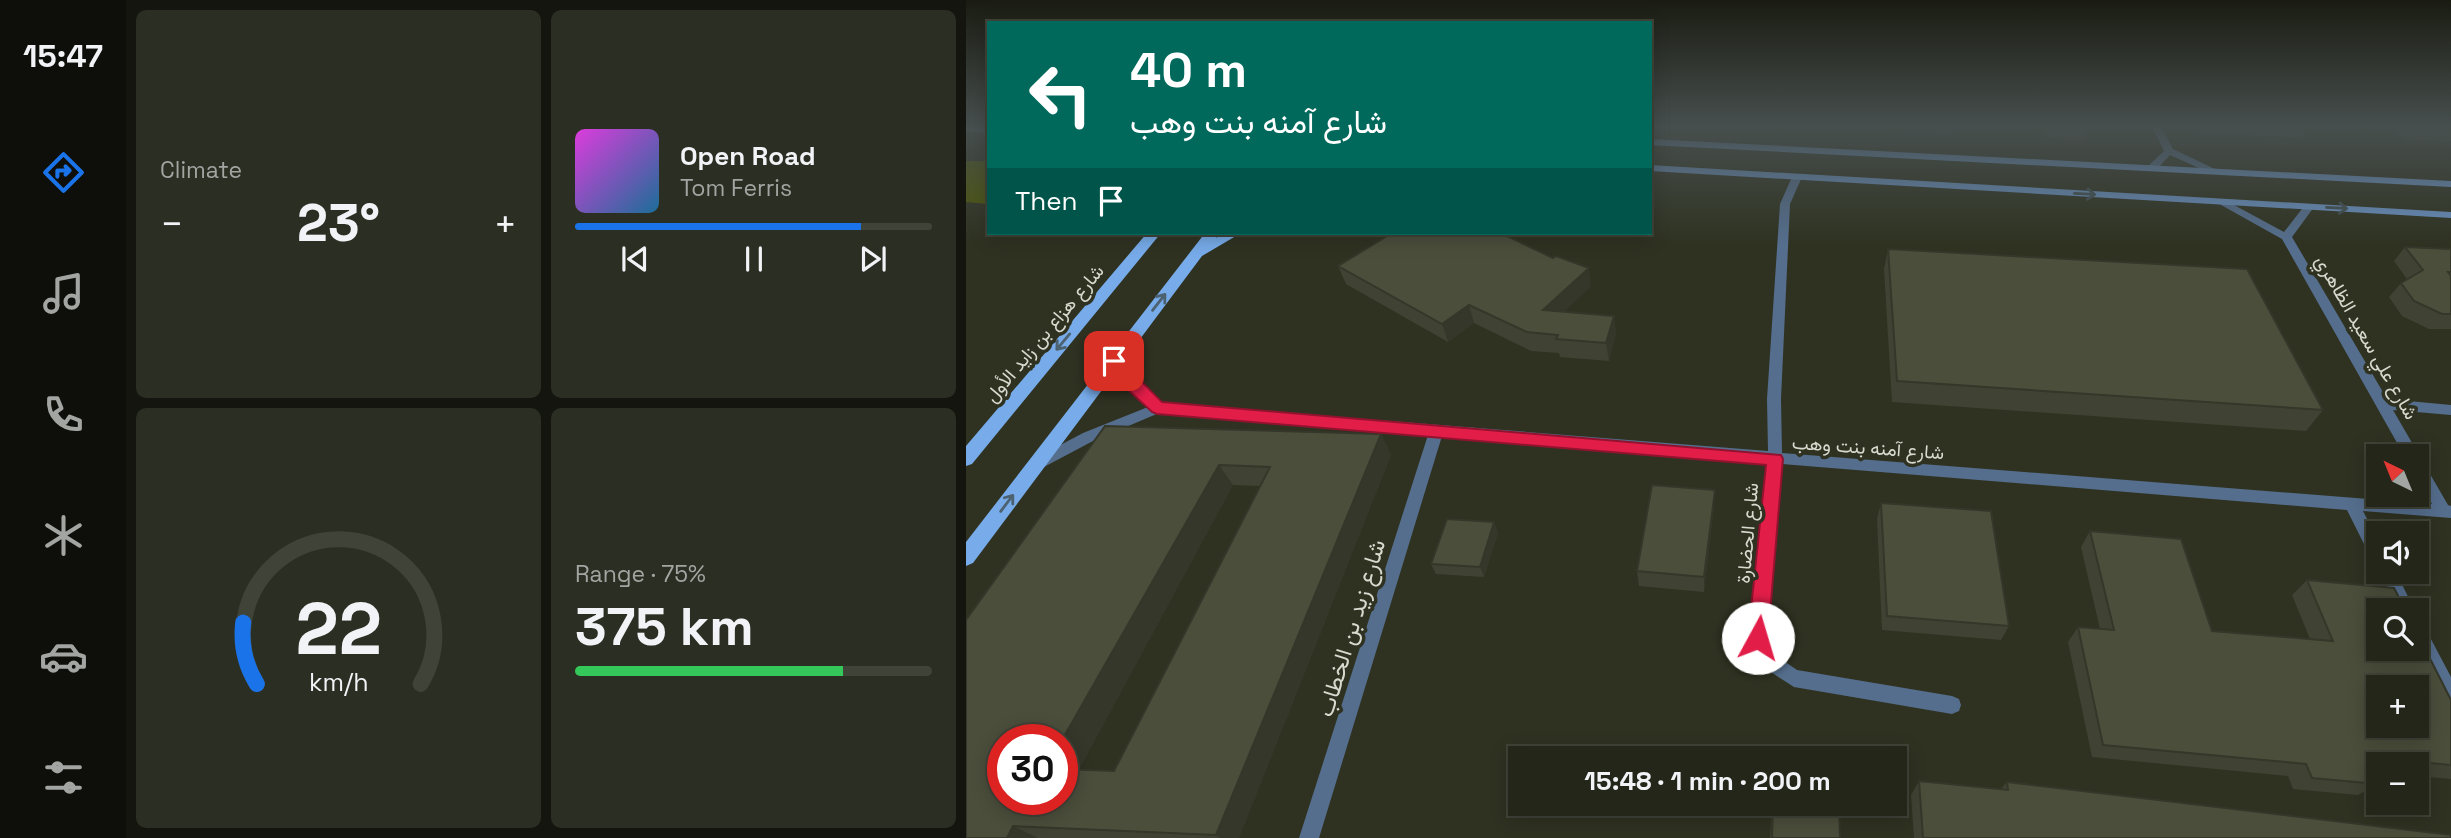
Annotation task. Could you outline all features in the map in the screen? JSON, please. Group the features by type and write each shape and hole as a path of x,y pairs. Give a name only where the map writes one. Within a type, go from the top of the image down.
{"main road":[{"path":"2135,166 2451,184"},
{"path":"1652,168 2447,216"},
{"name":"شارع هزاع بن زايد الأول","path":"966,459 1152,235"},
{"path":"966,557 1210,235"},
{"path":"1195,255 1230,235"}],"street":[{"path":"2203,166 2214,171"},
{"name":"شارع الحضارة","path":"1797,177 1785,204 1774,399 1775,459 1758,638 1769,662 1794,678 1952,705"},
{"path":"2218,201 2286,237 2309,207"},
{"name":"شارع علي سعيد الظاهري","path":"2286,237 2406,444"},
{"path":"1114,361 1130,382 1157,408"},
{"path":"2385,404 2451,410"},
{"name":"شارع آمنه بنت وهب","path":"1035,466 1088,437 1157,408 2447,512"},
{"name":"شارع زيد بن الخطاب","path":"1309,838 1436,431"},
{"path":"2429,483 2447,512"},
{"path":"2352,504 2366,531"},
{"path":"2429,653 2451,696"}],"green space":[{"path":"966,166 987,166 987,204 966,202"}],"building":[{"path":"1389,235 1505,235 1553,258 1556,256 1589,268 1543,310 1614,316 1606,343 1556,339 1558,335 1527,332 1469,305 1442,324 1338,266"},
{"path":"2405,247 2451,249 2451,272 2448,272 2451,276 2451,314 2442,314 2414,301 2401,283 2423,270"},
{"path":"1888,249 2247,269 2323,410 1897,381"},
{"path":"1105,426 1381,434 1216,835 1013,826 1007,838 966,838 966,620","holes":["1219,465 1270,467 1114,771 1078,770 1078,815 987,815 987,724 1071,724"]},
{"path":"1652,485 1715,490 1704,577 1637,571"},
{"path":"1881,503 1991,511 2009,626 1887,616"},
{"path":"1447,519 1494,522 1480,567 1431,564"},
{"path":"2090,531 2181,539 2212,631 2333,641 2307,580 2394,588 2399,598 2366,598 2366,661 2429,661 2429,657 2451,700 2451,765 2429,763 2429,752 2366,752 2366,783 2312,778 2306,764 2103,745 2078,627 2114,630"},
{"path":"1919,781 2008,790 2007,782 2451,835 2451,838 1923,838"},
{"path":"1773,816 1839,816 1840,838 1772,838"}],"route":[{"path":"1114,361 1139,392 1157,408 1775,459 1758,638"}]}
